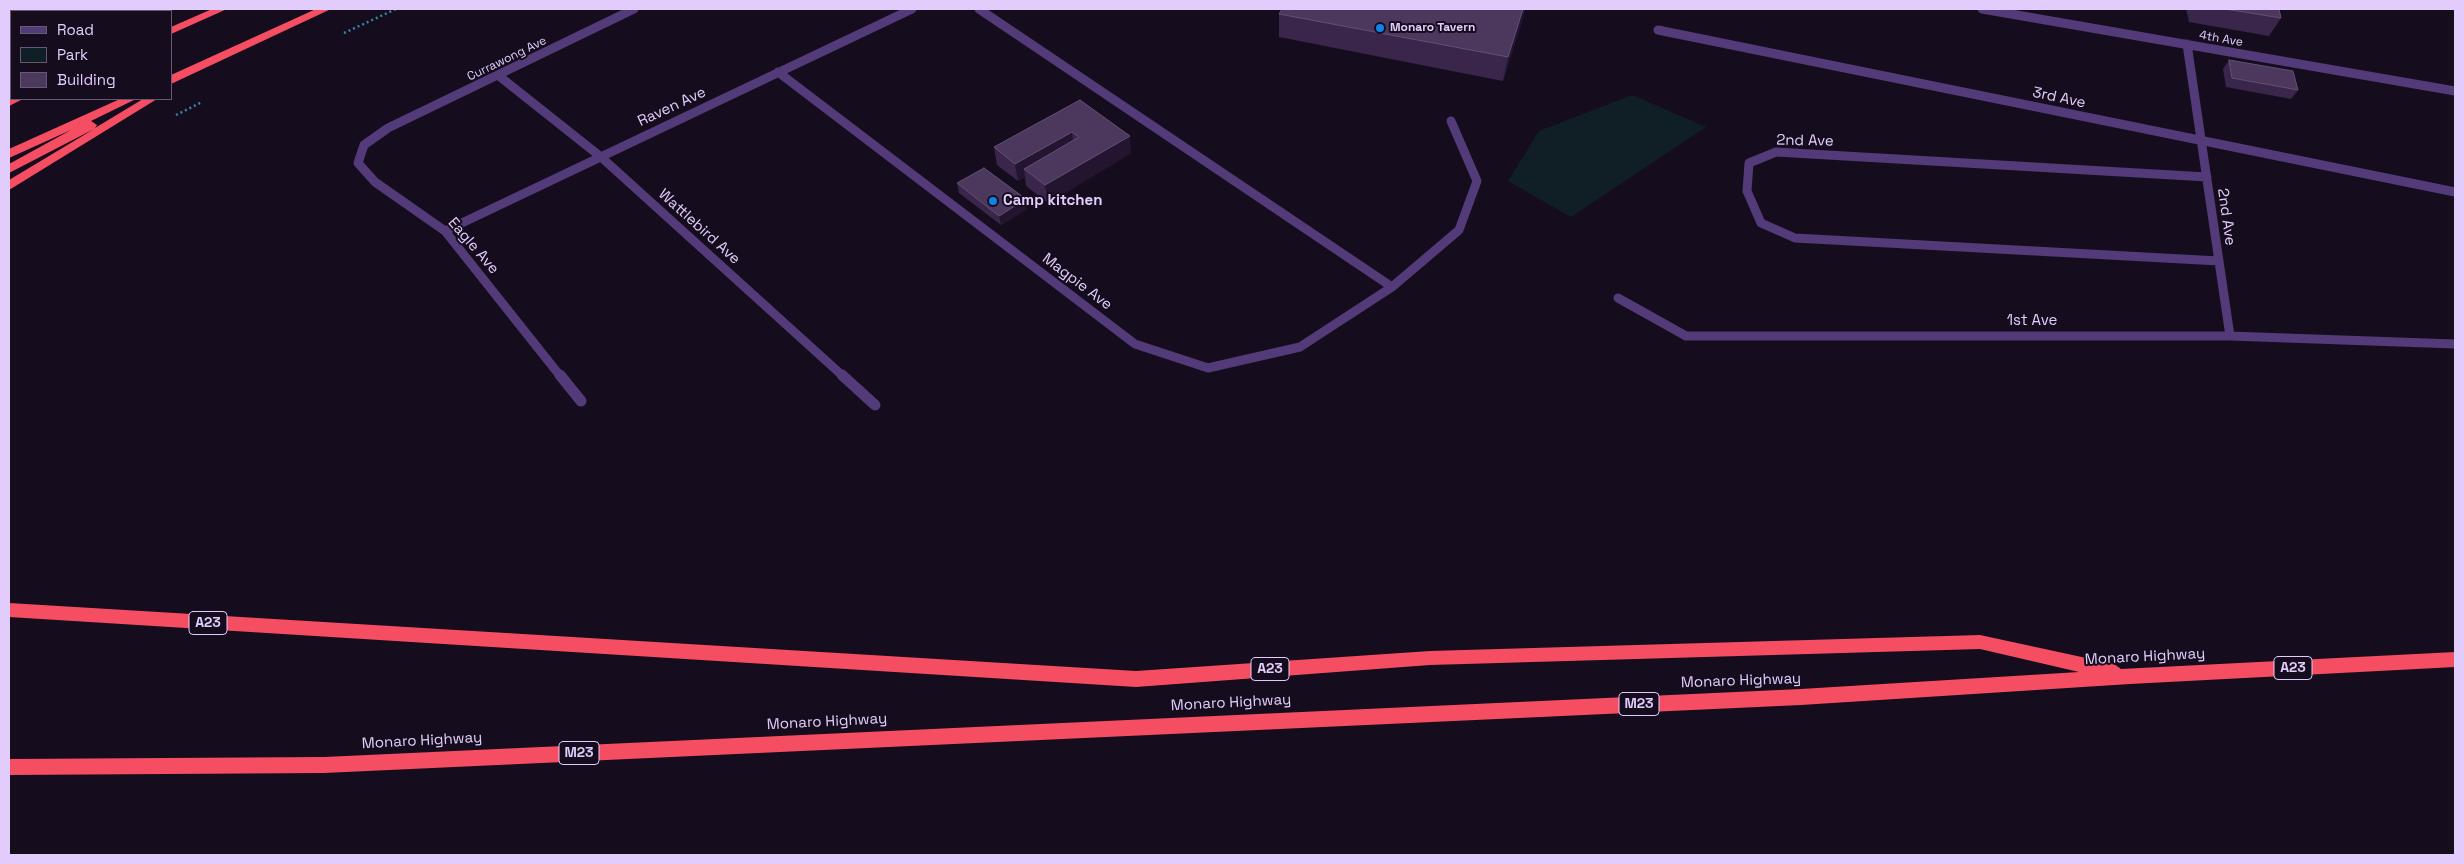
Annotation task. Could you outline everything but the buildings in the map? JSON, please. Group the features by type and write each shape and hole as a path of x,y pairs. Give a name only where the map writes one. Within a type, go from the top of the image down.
{"highway":[{"path":"172,31 221,9"},
{"path":"172,82 204,65 325,9"},
{"path":"9,154 128,100"},
{"path":"9,169 139,100"},
{"path":"9,186 149,100"},
{"name":"A23","path":"9,610 1136,679 1430,658 1980,642 2130,676"},
{"name":"Monaro Highway","path":"9,767 324,765 1791,698 2130,676 2455,660"}],"street":[{"path":"40,10 45,9"},
{"name":"Currawong Ave","path":"388,128 499,76 634,9"},
{"name":"Raven Ave","path":"445,231 912,9"},
{"path":"979,9 1392,287"},
{"name":"4th Ave","path":"1982,9 2455,91"},
{"name":"3rd Ave","path":"1658,30 2455,192"},
{"name":"2nd Ave","path":"2187,44 2230,336"},
{"name":"Magpie Ave","path":"778,72 1135,344 1208,368 1300,347 1392,287 1459,230 1477,181 1452,121"},
{"name":"Wattlebird Ave","path":"499,76 601,157 875,405"},
{"name":"Eagle Ave","path":"388,128 364,145 358,163 375,182 445,231 581,401"},
{"name":"2nd Ave","path":"2207,177 1776,152 1749,163 1747,191 1761,223 1795,238 2219,261"},
{"name":"1st Ave","path":"1618,298 1686,336 2230,336 2455,344"}],"path":[{"path":"336,37 396,9"},
{"path":"173,117 207,100"}],"green space":[{"path":"1632,95 1706,127 1571,217 1508,181 1539,131"}],"place":[{"name":"Monaro Tavern","path":"1380,28"},
{"name":"Camp kitchen","path":"993,201"}]}
